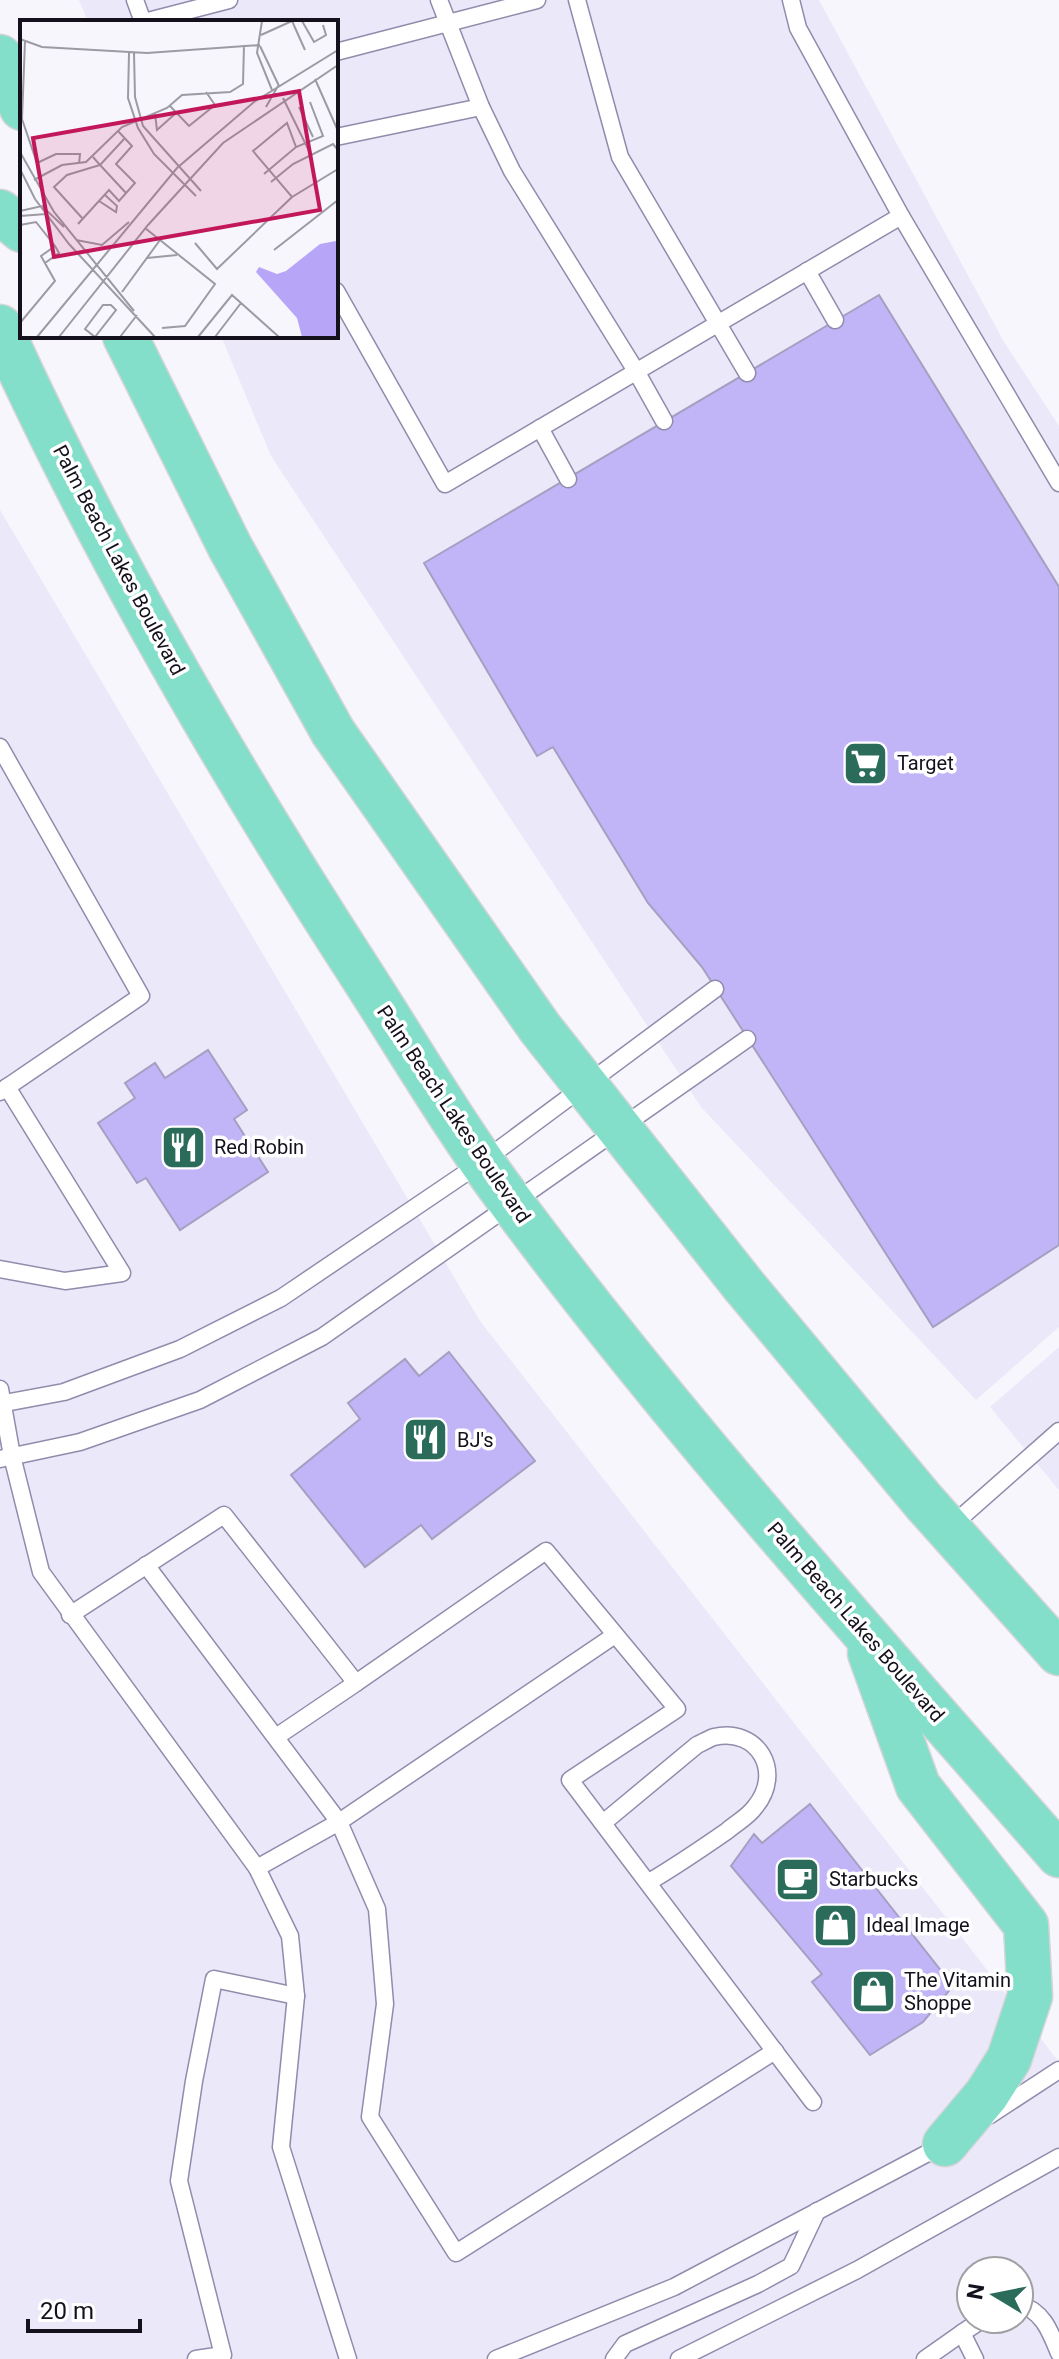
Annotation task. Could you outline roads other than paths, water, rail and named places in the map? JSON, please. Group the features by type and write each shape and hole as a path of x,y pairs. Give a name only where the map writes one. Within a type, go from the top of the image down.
{"main road":[{"path":"0,57 20,103"},
{"path":"0,212 20,228"},
{"name":"Palm Beach Lakes Boulevard","path":"0,327 33,400 232,769 482,1162 718,1465 1059,1855"},
{"path":"126,344 230,547 333,732 540,1028 744,1286 948,1530 1059,1653"},
{"path":"861,1629 918,1786 1026,1925 1030,1996 1009,2059 987,2094 945,2144"}],"lane":[{"path":"135,0 142,20"},
{"path":"151,20 229,0"},
{"path":"439,0 481,107 512,171 664,421"},
{"path":"338,51 537,0"},
{"path":"577,0 620,157 747,373"},
{"path":"791,0 798,28 901,216 1059,483"},
{"path":"338,137 481,107"},
{"path":"338,295 445,484 901,216"},
{"path":"807,271 835,320"},
{"path":"540,428 568,479"},
{"path":"0,747 141,996 4,1089 122,1273 65,1281 0,1269"},
{"path":"348,2359 281,2147 296,1996 290,1936 257,1868 41,1572 6,1458 1,1399 64,1392 180,1349 281,1298 482,1162 715,989"},
{"path":"6,1458 80,1442 200,1400 322,1337 747,1039"},
{"path":"948,1530 1059,1431"},
{"path":"70,1615 224,1515 356,1683"},
{"path":"276,1737 546,1551 677,1709 570,1780 813,2102"},
{"path":"146,1565 339,1822 377,1909 385,2004 370,2117 456,2253 775,2051"},
{"path":"257,1868 339,1822 615,1635"},
{"path":"603,1823 697,1745 715,1737 751,1743 764,1757 769,1778 764,1796 752,1811 693,1856 649,1882"},
{"path":"196,2359 223,2355 179,2181 214,1979 296,1996"},
{"path":"496,2359 674,2287 945,2144 1059,2070"},
{"path":"679,2359 857,2270 1059,2157"},
{"path":"614,2359 625,2344 791,2266 817,2211"},
{"path":"1035,2310 1048,2326 1059,2353"},
{"path":"925,2359 959,2335"},
{"path":"963,2335 975,2359"}],"place":[{"name":"Target","path":"866,763"},
{"name":"Red Robin","path":"183,1147"},
{"name":"BJ's","path":"426,1440"},
{"name":"Starbucks","path":"798,1879"},
{"name":"Ideal Image","path":"835,1925"},
{"name":"The Vitamin Shoppe","path":"873,1992"}]}
